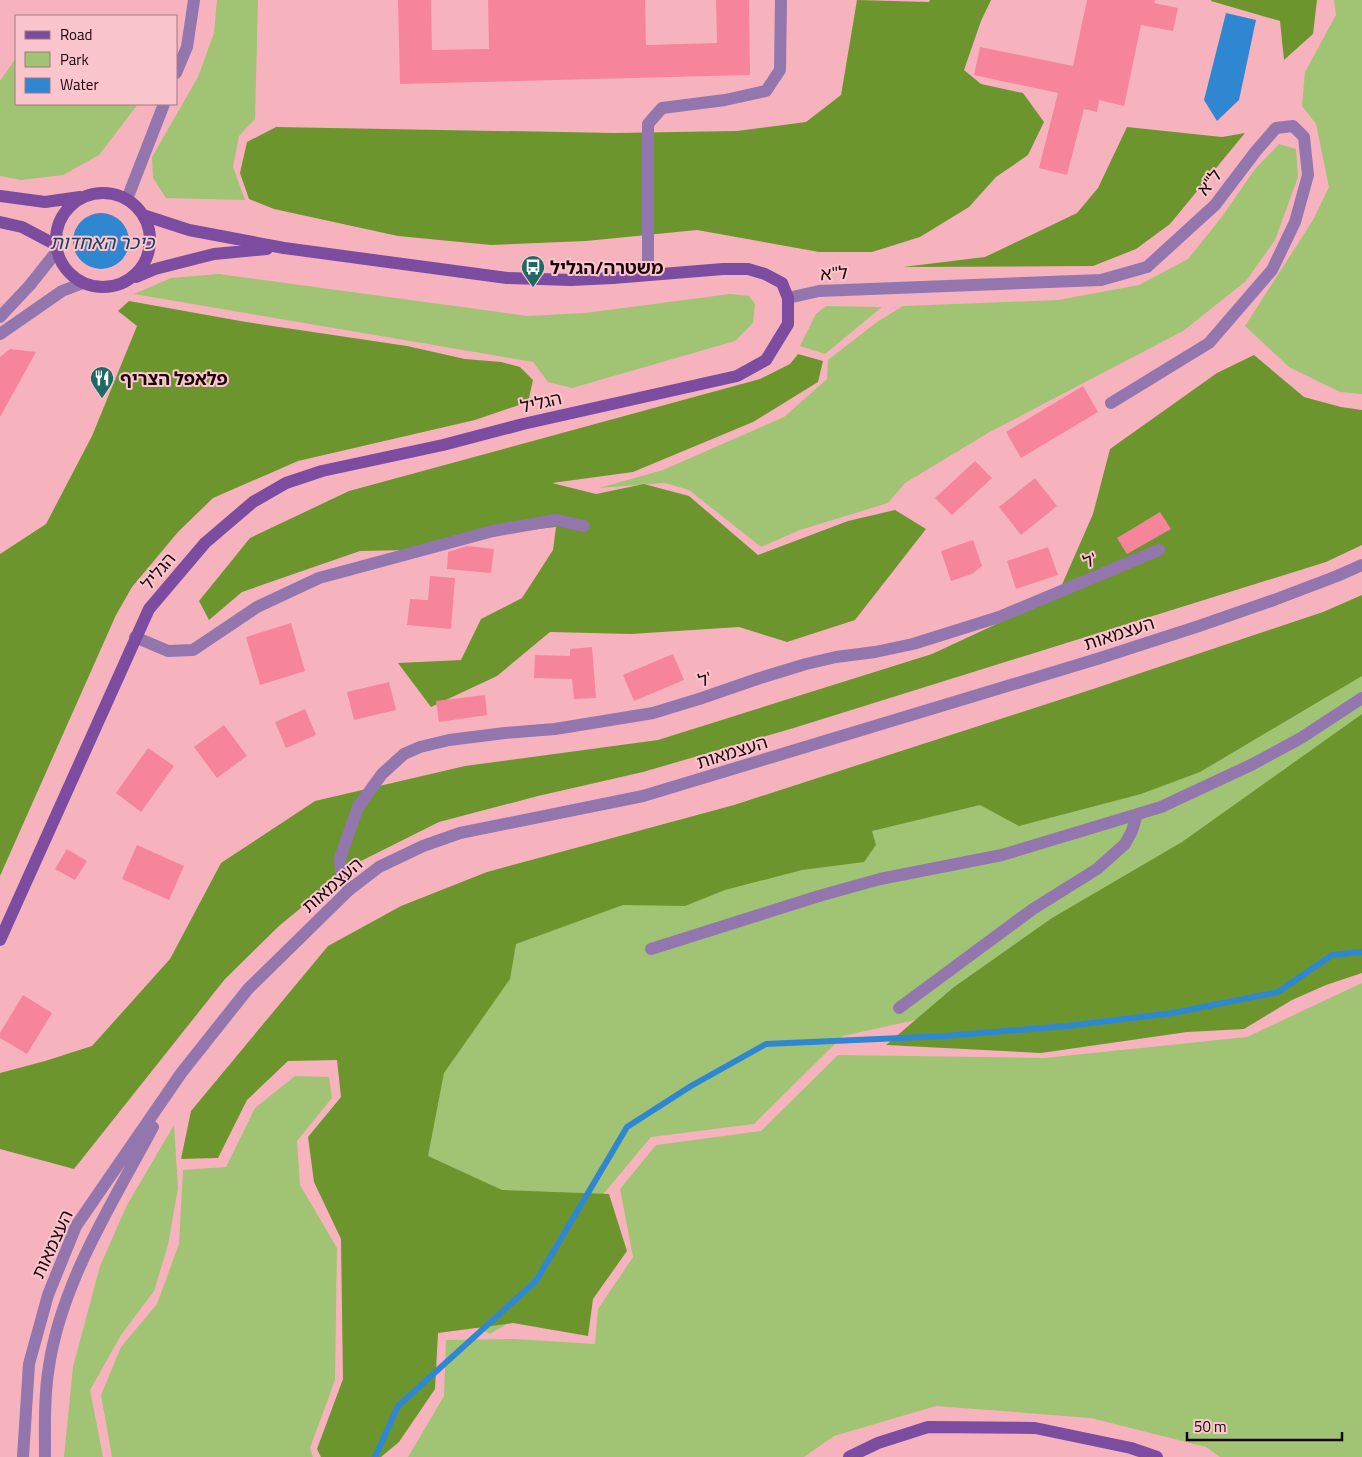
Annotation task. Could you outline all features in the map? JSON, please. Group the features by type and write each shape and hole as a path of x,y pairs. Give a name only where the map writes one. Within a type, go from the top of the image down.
{"main road":[{"path":"0,196 45,202 97,193 112,193 127,199 139,209 147,222 150,237 149,252 142,267 131,278"},
{"path":"82,197 69,206 60,218 55,233 56,248 62,264 72,276 83,283 104,287 117,286 131,278 155,269 214,254 284,248"},
{"path":"142,215 189,230 284,248 507,278 571,280 723,268 748,269 765,274 782,283 788,298"},
{"path":"0,222 22,227 56,248"},
{"name":"הגליל","path":"0,940 149,609 205,543 253,502 286,484 322,471 444,446 523,424 737,376 766,360 788,324 788,298"},
{"path":"849,1457 878,1443 928,1427 1035,1428 1132,1448 1157,1457"}],"street":[{"path":"178,68 187,47 194,0"},
{"path":"648,275 648,124 662,108 725,100 766,91 780,70 780,0"},
{"path":"127,199 164,105"},
{"name":"ל\"א","path":"788,298 819,291 1101,280 1147,267 1215,205 1276,128 1293,126 1304,137 1308,175 1295,222 1272,270 1209,343 1111,403"},
{"path":"0,317 30,285 56,248"},
{"path":"0,334 62,291 83,283"},
{"path":"135,637 168,651 193,650 257,607 319,578 494,532 556,520 584,526"},
{"name":"ל'","path":"349,890 340,871 340,858 358,807 382,774 404,754 420,747 449,740 506,732 555,729 653,713 806,664 913,644 999,617 1159,550"},
{"name":"העצמאות","path":"23,1457 29,1364 48,1295 76,1226 182,1072 248,989 349,890 379,867 422,846 460,833 601,806 682,785 1199,626 1337,576 1362,564"},
{"path":"651,949 871,881 1002,855 1161,807 1253,764 1301,738 1362,698"},
{"path":"899,1008 1033,909 1097,869 1125,844 1132,831 1137,814"},
{"name":"העצמאות","path":"45,1457 48,1367 59,1320 95,1236 182,1072"}],"green space":[{"path":"217,0 258,0 255,119 239,136 233,167 245,200 166,198 153,178 152,157 198,77 214,33"},
{"path":"857,0 929,2 930,0 991,0 981,21 964,70 981,84 1023,93 1044,122 1028,155 996,177 969,207 920,237 872,252 819,252 697,230 586,241 491,245 398,236 274,209 249,199 240,173 247,142 276,127 615,133 737,131 806,122 841,95"},
{"path":"1211,0 1317,0 1313,34 1284,60 1280,21"},
{"path":"1334,0 1362,0 1362,394 1340,392 1289,367 1245,326 1313,220 1329,187 1316,124 1302,106 1305,72 1336,15"},
{"path":"15,59 15,105 137,105 99,155 63,175 21,180 0,176 0,81"},
{"path":"1127,127 1222,137 1245,133 1170,224 1136,249 1093,266 903,267 985,257 1077,213 1098,188"},
{"path":"1279,144 1296,149 1298,177 1275,240 1246,281 1183,331 988,433 905,483 888,503 800,530 761,547 689,490 665,483 599,488 663,470 784,417 827,379 828,360 877,322 903,306 1058,300 1139,285 1188,259 1221,218 1255,169"},
{"path":"219,274 528,316 585,313 730,294 749,296 755,304 753,323 735,341 572,388 548,382 533,362 134,294 171,278"},
{"path":"129,301 246,322 407,346 465,359 501,362 520,367 533,380 528,402 475,420 298,461 213,498 178,532 132,587 116,615 0,876 0,554 46,524 92,436 137,326 118,311"},
{"path":"826,306 882,307 825,354 800,346 816,314"},
{"path":"798,354 823,361 818,382 753,422 633,472 552,483 596,494 644,484 689,496 758,555 848,521 895,510 926,529 855,620 787,642 739,627 631,634 550,632 497,676 431,707 398,663 461,660 481,619 522,598 553,550 556,527 447,539 409,550 360,551 242,592 209,620 199,601 250,538 349,491 760,379 790,364"},
{"path":"1254,355 1304,397 1341,407 1362,410 1362,545 1326,562 797,727 643,772 538,796 439,822 353,865 279,926 225,979 74,1169 0,1149 0,1073 92,1046 170,959 221,863 315,801 465,766 658,740 932,654 1057,596 1093,514 1110,449 1217,373"},
{"path":"1362,595 1362,676 1200,772 1141,794 1019,826 980,805 872,831 876,845 864,862 802,870 725,890 685,906 623,905 516,944 510,979 444,1073 428,1156 502,1190 609,1194 627,1251 593,1299 588,1336 513,1323 438,1333 435,1389 399,1442 381,1457 321,1457 317,1449 343,1379 341,1239 314,1182 308,1137 341,1097 337,1060 288,1061 247,1100 218,1158 181,1159 191,1111 328,946 401,906 487,872 734,805 1093,689 1323,612"},
{"path":"1362,630 1362,838 1015,998 843,1036 754,1124 651,1137 594,1205 557,1294 490,1334 413,1295 363,1175 462,946"},
{"path":"1362,714 1362,973 1326,985 1292,1000 1244,1029 1187,1032 1041,1053 886,1045 954,987 1052,918 1182,842"},
{"path":"1362,983 1362,1457 1220,1457 1206,1447 1091,1418 936,1406 834,1436 804,1457 408,1457 444,1396 446,1340 515,1339 595,1344 598,1309 633,1257 620,1189 656,1145 761,1131 838,1055 1044,1058 1247,1037"},
{"path":"295,1076 329,1077 332,1098 297,1141 300,1185 337,1248 335,1380 310,1448 313,1457 112,1457 101,1395 121,1347 157,1304 179,1244 183,1170 226,1167 255,1108"},
{"path":"174,1125 178,1188 168,1245 154,1291 121,1335 90,1390 103,1457 64,1457 73,1367 100,1266 127,1205"}],"water":[{"path":"1226,13 1256,20 1239,100 1217,121 1204,100"},
{"name":"כיכר האחדות","path":"95,213 107,213 117,217 125,225 129,241 125,257 117,265 107,269 95,269 85,265 77,257 73,247 73,235 77,225 85,217"}],"building":[{"path":"398,0 431,0 432,50 489,49 488,0 645,0 646,45 717,43 716,0 749,0 750,75 400,84"},
{"path":"1087,0 1155,0 1154,3 1178,8 1173,31 1141,25 1124,106 1099,100 1097,112 1084,109 1067,175 1039,168 1058,93 974,75 980,47 1073,66"},
{"path":"10,349 36,352 0,417 0,357"},
{"path":"1083,386 1098,412 1021,458 1006,432"},
{"path":"975,461 992,478 952,515 935,498"},
{"path":"1035,478 1057,506 1021,535 999,507"},
{"path":"1160,512 1171,529 1127,554 1117,538"},
{"path":"973,540 982,566 972,574 951,581 941,551"},
{"path":"467,546 494,549 491,573 447,569 448,552"},
{"path":"1048,547 1058,575 1016,589 1007,561"},
{"path":"430,576 455,578 451,629 407,625 410,599 428,600"},
{"path":"291,623 305,671 260,685 246,637"},
{"path":"592,647 596,698 574,699 572,679 534,678 535,655 570,656 570,649"},
{"path":"673,654 684,680 634,701 623,675"},
{"path":"389,682 396,710 354,720 347,692"},
{"path":"485,695 487,715 439,722 436,701"},
{"path":"305,709 316,735 286,748 275,722"},
{"path":"224,725 247,756 217,778 194,747"},
{"path":"148,748 174,766 141,812 116,793"},
{"path":"137,845 184,866 169,900 122,879"},
{"path":"67,849 87,861 75,880 55,869"},
{"path":"23,995 52,1013 27,1054 0,1038 0,1033"}],"waterway":[{"path":"375,1457 398,1406 536,1281 627,1127 691,1086 766,1044 946,1036 1067,1026 1173,1013 1278,992 1332,955 1362,952"}],"place":[{"name":"משטרה/הגליל","path":"533,288"},
{"name":"פלאפל הצריף","path":"102,399"}]}
